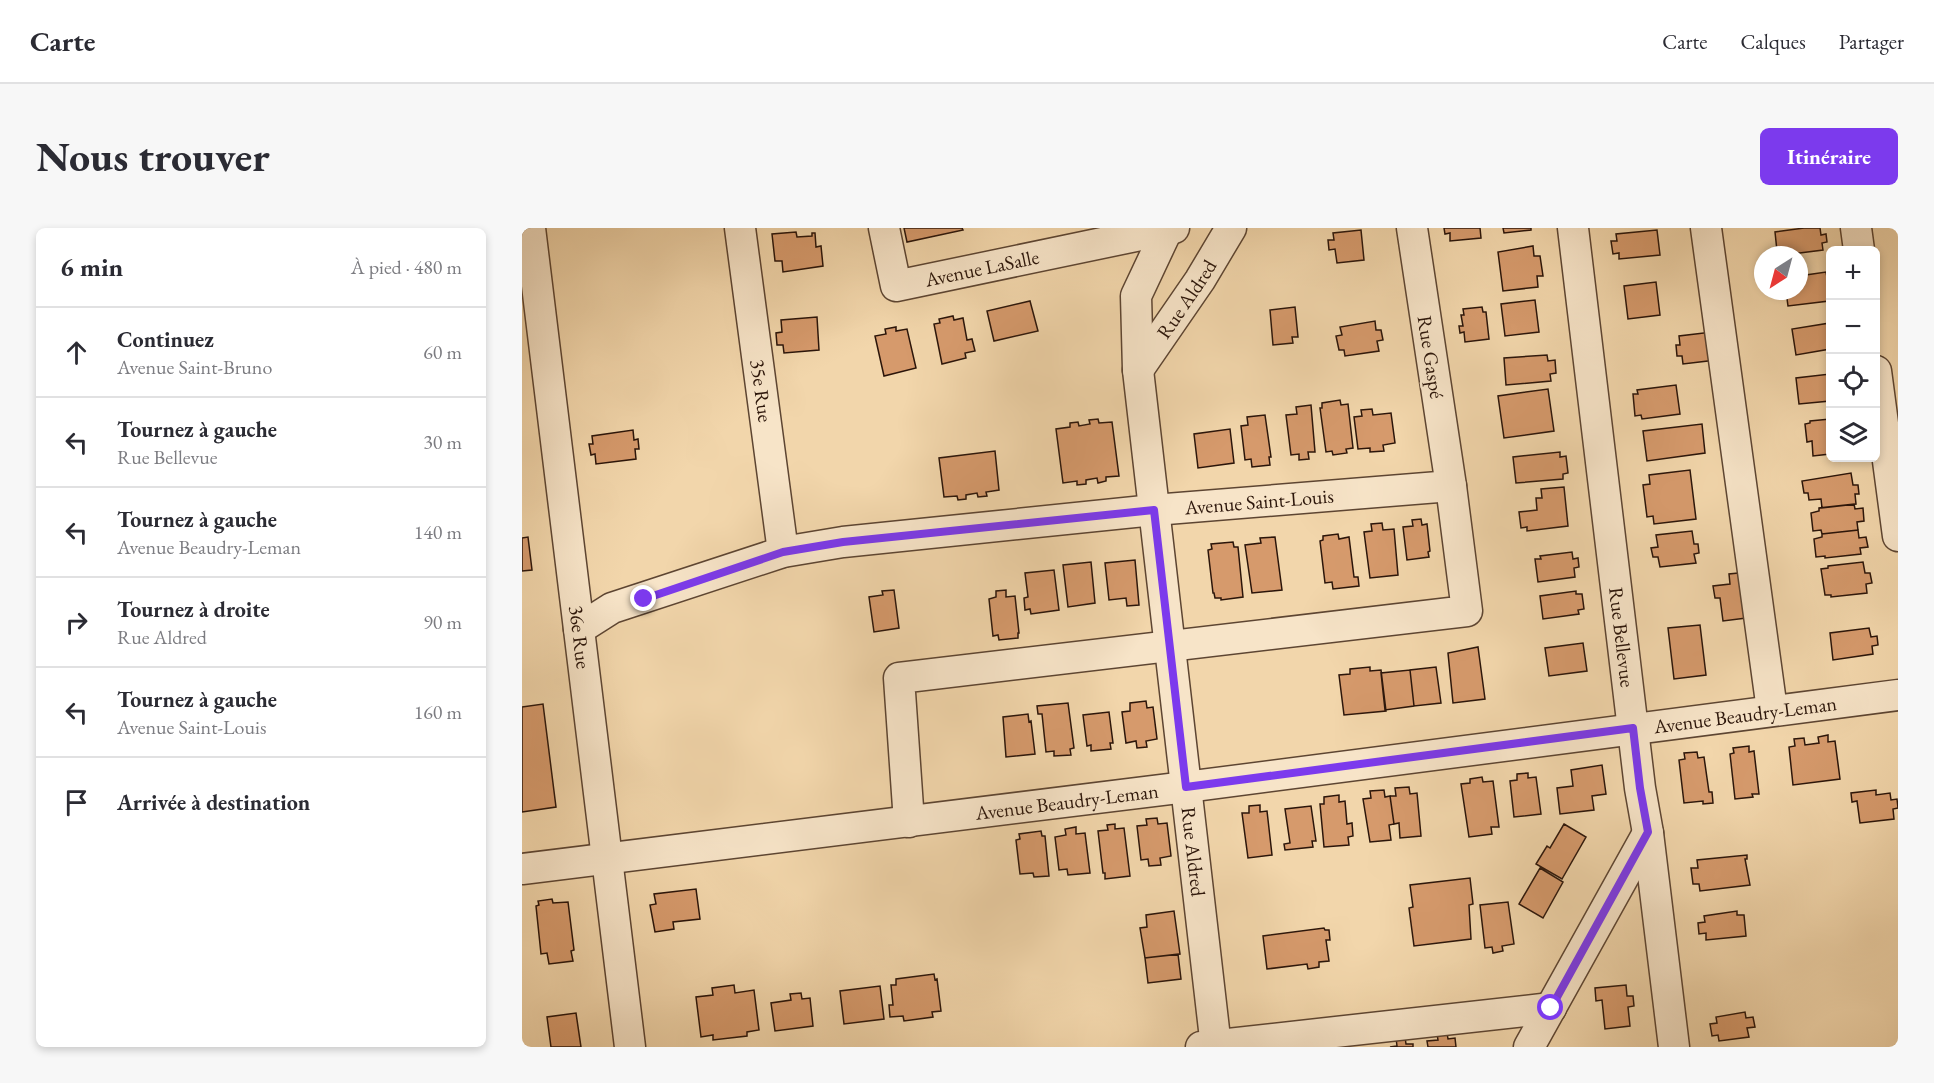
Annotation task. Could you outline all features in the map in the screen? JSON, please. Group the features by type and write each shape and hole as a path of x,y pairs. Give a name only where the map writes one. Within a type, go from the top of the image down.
{"street":[{"name":"36e Rue","path":"530,228 533,342 579,628 630,1047"},
{"name":"35e Rue","path":"740,228 783,552"},
{"name":"Avenue LaSalle","path":"884,228 896,286 1170,229"},
{"name":"Rue Aldred","path":"1138,370 1200,280 1231,228"},
{"name":"Rue Gaspé","path":"1170,645 1467,611 1451,486 1412,228"},
{"name":"Rue Bellevue","path":"1573,228 1640,788 1648,832 1674,1047"},
{"path":"1706,228 1772,710"},
{"path":"1856,228 1858,246"},
{"name":"Rue Aldred","path":"1170,229 1136,296 1138,370 1186,787 1211,1046"},
{"path":"1880,407 1898,536"},
{"name":"Avenue Saint-Louis","path":"579,628 612,608 783,552 843,542 1154,510 1451,486"},
{"path":"909,822 899,678 1170,645"},
{"name":"Avenue Beaudry-Leman","path":"522,869 1186,787 1898,694"},
{"path":"1529,1047 1648,832"},
{"path":"1211,1046 1551,1008"}],"building":[{"path":"904,228 962,228 963,230 907,242"},
{"path":"1444,228 1480,228 1481,238 1450,241 1450,233 1445,234"},
{"path":"1503,228 1531,228 1531,230 1504,233"},
{"path":"1820,228 1821,235 1826,234 1827,242 1822,243 1823,250 1808,252 1808,246 1776,246 1775,232"},
{"path":"1361,230 1364,260 1337,263 1335,249 1329,250 1328,240 1334,240 1333,233"},
{"path":"1657,230 1660,255 1619,259 1619,253 1613,254 1611,241 1617,241 1616,234"},
{"path":"796,232 797,237 812,236 812,233 815,233 816,247 821,246 823,266 783,272 782,261 775,261 772,234"},
{"path":"1533,246 1534,256 1540,256 1543,276 1537,276 1538,287 1503,291 1498,252"},
{"path":"1826,272 1826,301 1788,306 1787,300 1808,300 1808,275"},
{"path":"1656,282 1660,315 1628,319 1624,286"},
{"path":"1535,300 1539,332 1505,336 1501,304"},
{"path":"1030,301 1038,331 994,341 987,311"},
{"path":"1295,307 1298,337 1292,337 1293,343 1273,345 1270,310"},
{"path":"1482,307 1483,312 1486,312 1489,339 1465,342 1464,332 1460,333 1459,326 1463,326 1461,315 1464,315 1463,309"},
{"path":"953,316 954,320 963,318 967,340 972,339 975,351 965,353 966,358 942,364 934,324 940,323 939,319"},
{"path":"817,317 819,350 784,353 783,345 777,345 776,333 782,332 781,320"},
{"path":"1375,321 1376,330 1381,330 1383,340 1377,341 1379,351 1345,356 1344,350 1339,350 1336,336 1342,335 1340,327"},
{"path":"1826,324 1826,350 1796,355 1792,329"},
{"path":"896,327 896,331 907,329 916,368 884,376 875,336 886,334 885,329"},
{"path":"1712,332 1716,360 1683,364 1682,356 1677,356 1676,345 1680,345 1679,336"},
{"path":"1547,355 1548,361 1555,360 1556,373 1550,374 1551,381 1506,385 1504,358"},
{"path":"1826,374 1826,401 1799,404 1796,378"},
{"path":"1676,385 1680,414 1642,419 1641,415 1635,416 1633,394 1638,394 1637,390"},
{"path":"1548,389 1554,431 1504,438 1498,396"},
{"path":"1340,400 1341,405 1348,404 1353,448 1346,449 1347,453 1333,455 1332,451 1326,452 1320,408 1322,408 1322,403"},
{"path":"1311,405 1315,452 1308,452 1309,459 1299,460 1299,454 1291,455 1286,415 1297,414 1296,407"},
{"path":"1372,409 1373,415 1391,413 1395,443 1383,445 1384,451 1370,452 1370,448 1358,449 1354,417 1362,416 1361,410"},
{"path":"1265,415 1270,465 1252,467 1251,459 1245,460 1241,426 1248,425 1247,417"},
{"path":"1098,419 1099,423 1112,422 1119,476 1106,477 1106,481 1098,483 1097,478 1086,480 1086,484 1077,485 1077,481 1063,483 1056,429 1070,427 1070,423 1078,422 1079,426 1090,424 1089,420"},
{"path":"1826,419 1826,454 1813,456 1812,441 1807,442 1805,424 1810,421"},
{"path":"1702,424 1705,453 1647,461 1643,431"},
{"path":"1230,429 1234,463 1198,468 1194,434"},
{"path":"633,430 634,440 638,439 639,449 635,449 636,459 596,464 595,454 591,455 589,444 593,444 592,436"},
{"path":"995,451 999,490 986,492 987,496 978,497 977,493 966,495 966,499 958,500 957,496 944,497 939,458"},
{"path":"1560,452 1560,457 1566,456 1568,473 1563,474 1563,479 1516,483 1513,457"},
{"path":"1690,470 1696,519 1654,524 1653,516 1647,517 1643,485 1650,484 1649,475"},
{"path":"1851,473 1853,485 1858,485 1859,494 1855,494 1856,504 1822,508 1821,499 1809,500 1808,493 1804,493 1802,481"},
{"path":"1564,487 1568,526 1527,531 1527,527 1521,528 1519,512 1537,510 1536,498 1542,498 1541,489"},
{"path":"1854,504 1855,509 1863,508 1864,521 1857,522 1858,530 1822,534 1821,530 1813,531 1811,513 1819,511 1819,508"},
{"path":"1421,519 1422,525 1427,524 1429,557 1407,560 1403,527 1413,526 1412,520"},
{"path":"1382,523 1383,530 1394,529 1398,575 1370,578 1364,532 1372,531 1371,524"},
{"path":"1858,530 1859,538 1866,537 1868,547 1860,548 1861,554 1816,557 1814,539 1822,537 1822,534"},
{"path":"1692,531 1694,544 1698,544 1699,553 1694,554 1696,563 1660,567 1658,557 1653,557 1651,548 1658,547 1656,535"},
{"path":"1338,534 1339,539 1349,537 1354,577 1358,577 1359,586 1333,589 1332,582 1325,583 1320,541 1323,540 1323,536"},
{"path":"528,537 532,570 522,571 522,538"},
{"path":"1275,537 1282,590 1252,593 1245,545 1261,543 1260,538"},
{"path":"1233,542 1234,547 1238,547 1243,597 1221,600 1221,598 1215,598 1213,593 1208,550 1212,549 1211,544"},
{"path":"1572,552 1573,559 1578,558 1579,567 1574,568 1575,577 1538,582 1535,559 1541,559 1540,556"},
{"path":"1135,560 1139,605 1127,606 1126,598 1109,600 1105,563"},
{"path":"1091,562 1095,603 1068,607 1063,565"},
{"path":"1863,562 1865,573 1870,573 1872,583 1866,584 1867,593 1831,597 1831,595 1825,595 1821,569 1828,568 1828,566"},
{"path":"1054,570 1059,610 1031,614 1030,609 1025,610 1024,598 1028,597 1025,573"},
{"path":"1748,572 1754,617 1723,621 1720,598 1715,598 1713,586 1730,584 1729,574"},
{"path":"894,590 899,628 874,632 869,597 883,595 882,591"},
{"path":"1006,590 1006,597 1015,596 1019,633 1018,638 999,640 998,635 993,636 989,599 996,597 996,591"},
{"path":"1576,591 1576,594 1582,594 1584,609 1578,610 1579,614 1543,619 1540,596"},
{"path":"1700,625 1706,675 1674,679 1668,628"},
{"path":"1869,628 1871,637 1877,636 1878,645 1872,646 1873,654 1833,660 1830,633"},
{"path":"1583,643 1587,671 1549,676 1545,648"},
{"path":"1478,647 1485,699 1453,703 1448,653"},
{"path":"1370,667 1370,671 1381,670 1386,711 1344,715 1339,675 1350,674 1350,669"},
{"path":"1436,667 1441,703 1414,706 1410,670"},
{"path":"1410,670 1414,706 1385,710 1381,673"},
{"path":"1146,701 1147,708 1153,707 1157,739 1146,741 1147,747 1137,748 1136,741 1126,743 1122,712 1130,711 1130,703"},
{"path":"1068,703 1074,748 1070,749 1071,755 1054,756 1054,751 1046,752 1042,714 1038,714 1037,706"},
{"path":"543,704 556,807 522,812 522,707"},
{"path":"1109,712 1113,743 1110,743 1111,749 1091,751 1091,745 1087,746 1083,715"},
{"path":"1028,714 1035,754 1006,757 1003,717"},
{"path":"1828,735 1828,742 1835,741 1840,779 1793,785 1789,747 1795,746 1794,739 1804,738 1805,745 1819,743 1818,737"},
{"path":"1749,746 1749,752 1754,751 1759,794 1735,799 1730,754 1734,753 1733,748"},
{"path":"1697,752 1698,758 1704,757 1709,792 1712,792 1713,803 1703,804 1703,801 1684,803 1679,760 1685,759 1684,753"},
{"path":"1602,765 1606,794 1592,796 1594,810 1560,814 1557,788 1573,786 1571,770"},
{"path":"1528,773 1528,778 1536,777 1541,814 1514,817 1510,781 1517,780 1517,774"},
{"path":"1482,777 1483,782 1493,781 1499,827 1491,827 1492,834 1469,837 1461,784 1470,783 1470,779"},
{"path":"1409,787 1410,794 1417,793 1421,836 1400,838 1399,823 1394,824 1390,796 1396,796 1395,788"},
{"path":"1384,790 1385,797 1390,796 1394,824 1389,825 1391,840 1370,842 1363,799 1371,798 1370,791"},
{"path":"1876,790 1876,795 1890,793 1891,800 1897,799 1898,808 1893,809 1894,819 1860,823 1857,801 1852,802 1851,793"},
{"path":"1339,795 1339,802 1345,801 1347,824 1352,823 1353,836 1348,837 1349,845 1324,847 1320,804 1324,804 1324,797"},
{"path":"1260,805 1260,812 1267,811 1272,855 1248,858 1242,813 1249,813 1249,806"},
{"path":"1311,806 1316,841 1312,841 1313,847 1285,850 1284,844 1290,843 1285,809"},
{"path":"1157,818 1158,824 1167,823 1171,856 1160,858 1161,865 1149,866 1148,859 1141,860 1137,826 1147,825 1146,819"},
{"path":"1115,824 1115,829 1124,828 1130,876 1105,879 1098,831 1108,830 1107,825"},
{"path":"1564,824 1586,837 1562,879 1536,864 1547,846 1550,848"},
{"path":"1076,827 1076,834 1085,833 1090,873 1068,875 1067,869 1059,870 1055,837 1066,835 1065,829"},
{"path":"1041,831 1042,836 1045,836 1049,876 1034,877 1033,873 1020,874 1016,840 1020,839 1019,834"},
{"path":"1747,855 1745,859 1750,885 1700,891 1699,884 1693,884 1691,868 1698,868 1697,860"},
{"path":"1540,868 1563,882 1543,918 1519,904"},
{"path":"1470,878 1473,904 1469,905 1471,939 1414,946 1409,908 1413,907 1410,885"},
{"path":"696,889 700,919 673,922 674,929 655,932 650,905 656,904 654,894"},
{"path":"552,899 553,903 568,902 574,950 571,951 573,961 549,964 547,953 541,954 536,906 539,905 538,901"},
{"path":"1508,902 1514,944 1502,946 1503,951 1493,953 1492,947 1485,948 1480,905"},
{"path":"1174,911 1180,954 1145,958 1140,928 1147,927 1146,915"},
{"path":"1737,911 1737,915 1744,915 1746,936 1706,940 1706,933 1699,934 1698,923 1705,922 1704,916"},
{"path":"1324,928 1329,930 1330,940 1326,940 1329,961 1319,962 1319,967 1308,969 1307,964 1267,969 1263,936"},
{"path":"1178,954 1181,979 1148,983 1145,958"},
{"path":"934,974 935,980 937,979 941,1011 932,1012 933,1017 904,1021 903,1016 890,1017 889,1005 893,1005 891,985 896,985 896,979"},
{"path":"734,985 735,993 754,990 759,1030 747,1032 747,1036 713,1040 713,1035 701,1037 696,997 713,995 712,988"},
{"path":"1626,985 1627,996 1633,996 1634,1006 1628,1007 1630,1026 1605,1029 1602,1000 1596,1001 1595,988"},
{"path":"880,986 884,1019 844,1024 840,991"},
{"path":"801,993 802,999 810,998 813,1026 775,1031 771,1003 791,1000 790,994"},
{"path":"1745,1012 1746,1018 1753,1017 1755,1027 1747,1028 1749,1037 1719,1041 1718,1035 1712,1036 1710,1024 1717,1023 1716,1017"},
{"path":"576,1013 581,1047 551,1047 547,1017"},
{"path":"1447,1033 1448,1039 1455,1038 1456,1047 1428,1047 1427,1041 1438,1040 1437,1034"},
{"path":"1405,1037 1406,1044 1413,1044 1413,1047 1390,1047 1397,1046 1396,1038"}],"route":[{"path":"644,599 783,552 843,542 1154,510 1186,787 1633,728 1648,832 1551,1008"}]}
